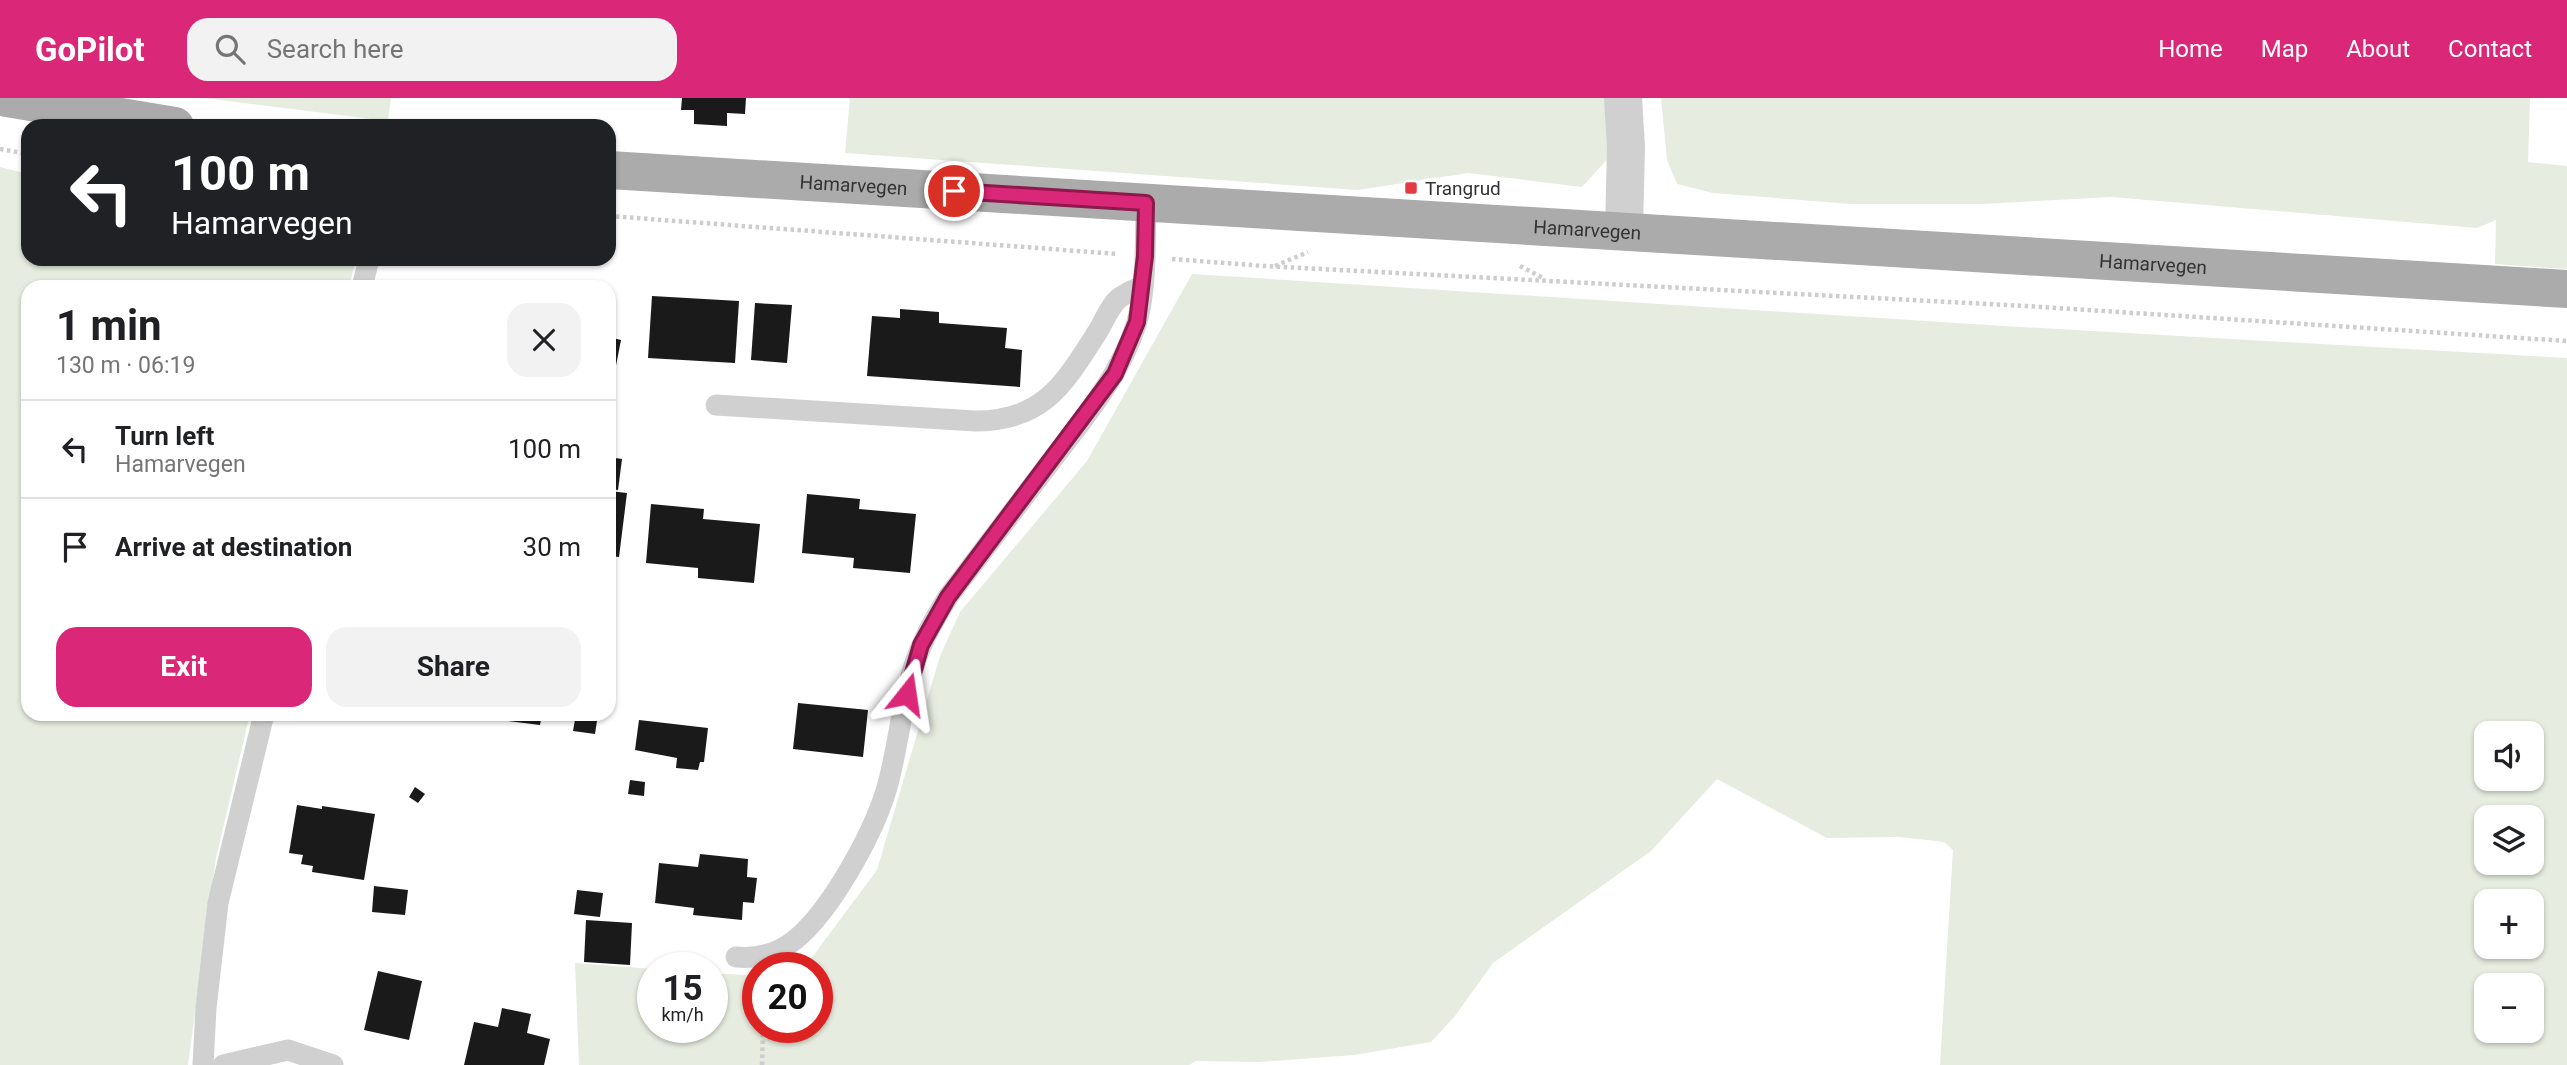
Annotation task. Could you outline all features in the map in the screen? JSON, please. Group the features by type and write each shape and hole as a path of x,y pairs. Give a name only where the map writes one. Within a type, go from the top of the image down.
{"main road":[{"path":"7,98 133,119"},
{"name":"Hamarvegen","path":"616,170 2567,289"}],"street":[{"path":"1623,98 1626,147 1624,230"}],"lane":[{"path":"736,957 764,956 796,939 814,921 847,875 867,838 885,795 912,670 930,625 948,597 1115,374 1137,322 1145,256 1146,203"},
{"path":"716,405 975,421 1009,420 1036,408 1051,395 1087,347 1117,300 1142,286"},
{"path":"203,1065 206,1008 218,903 262,721"},
{"path":"223,1065 288,1050 333,1065"}],"path":[{"path":"0,149 21,153"},
{"path":"616,217 1264,266 2026,306 2567,341"},
{"path":"762,1065 763,1043"}],"shaded area":[{"path":"205,98 391,98 388,119"},
{"path":"850,98 1611,98 1614,152 1582,187 1468,173 1358,190 845,153"},
{"path":"1661,98 2530,98 2528,162 2567,166 2567,269 2495,264 2496,220 2477,228 2112,197 1982,204 1851,204 1713,193 1677,184 1667,160"},
{"path":"0,167 21,172 21,266 354,266 351,280 21,280 21,721 248,721 216,858 188,1065 0,1065"},
{"path":"1192,274 2004,326 2567,358 2567,1065 1940,1065 1953,850 1944,842 1899,837 1827,838 1717,779 1651,851 1493,963 1455,1016 1431,1042 1354,1055 1259,1062 1196,1061 1189,1065 579,1065 575,963 637,968 637,1043 728,1043 728,974 742,975 742,1043 833,1043 833,952 816,952 877,870 940,656 960,612 1087,461"}],"building":[{"path":"682,98 746,98 745,114 727,113 727,126 694,124 694,110 681,110"},
{"path":"652,296 739,301 735,363 648,358"},
{"path":"755,303 792,305 787,363 751,360"},
{"path":"900,309 939,312 939,323 1007,328 1005,348 1022,350 1020,387 867,376 872,316 900,318"},
{"path":"616,339 621,340 616,365"},
{"path":"616,458 622,459 616,490"},
{"path":"616,492 627,493 619,557 616,557"},
{"path":"807,494 860,499 859,509 916,514 910,573 853,568 854,558 802,553"},
{"path":"651,504 704,509 703,519 760,524 754,583 698,578 698,568 646,563"},
{"path":"798,703 868,710 863,757 793,749"},
{"path":"639,720 708,728 704,762 700,762 698,770 676,768 677,758 635,750"},
{"path":"508,721 541,721 540,725"},
{"path":"575,721 597,721 595,734 573,731"},
{"path":"630,780 645,782 644,796 628,794"},
{"path":"415,787 425,794 418,803 409,797"},
{"path":"297,805 375,814 364,880 312,872 313,866 301,864 303,855 289,853"},
{"path":"700,854 748,859 747,877 757,878 754,903 743,902 742,920 693,915 694,908 655,903 659,863 698,867"},
{"path":"374,886 408,890 405,915 372,912"},
{"path":"577,890 603,893 600,917 574,914"},
{"path":"586,920 632,923 630,965 584,962"},
{"path":"378,971 422,981 409,1040 364,1030"},
{"path":"502,1008 531,1014 527,1033 550,1039 544,1065 464,1065 474,1022 498,1027"}],"place":[{"name":"Trangrud","path":"1411,188"}],"route":[{"path":"907,694 921,645 948,597 1115,374 1137,322 1145,256 1146,203 954,191"}]}
